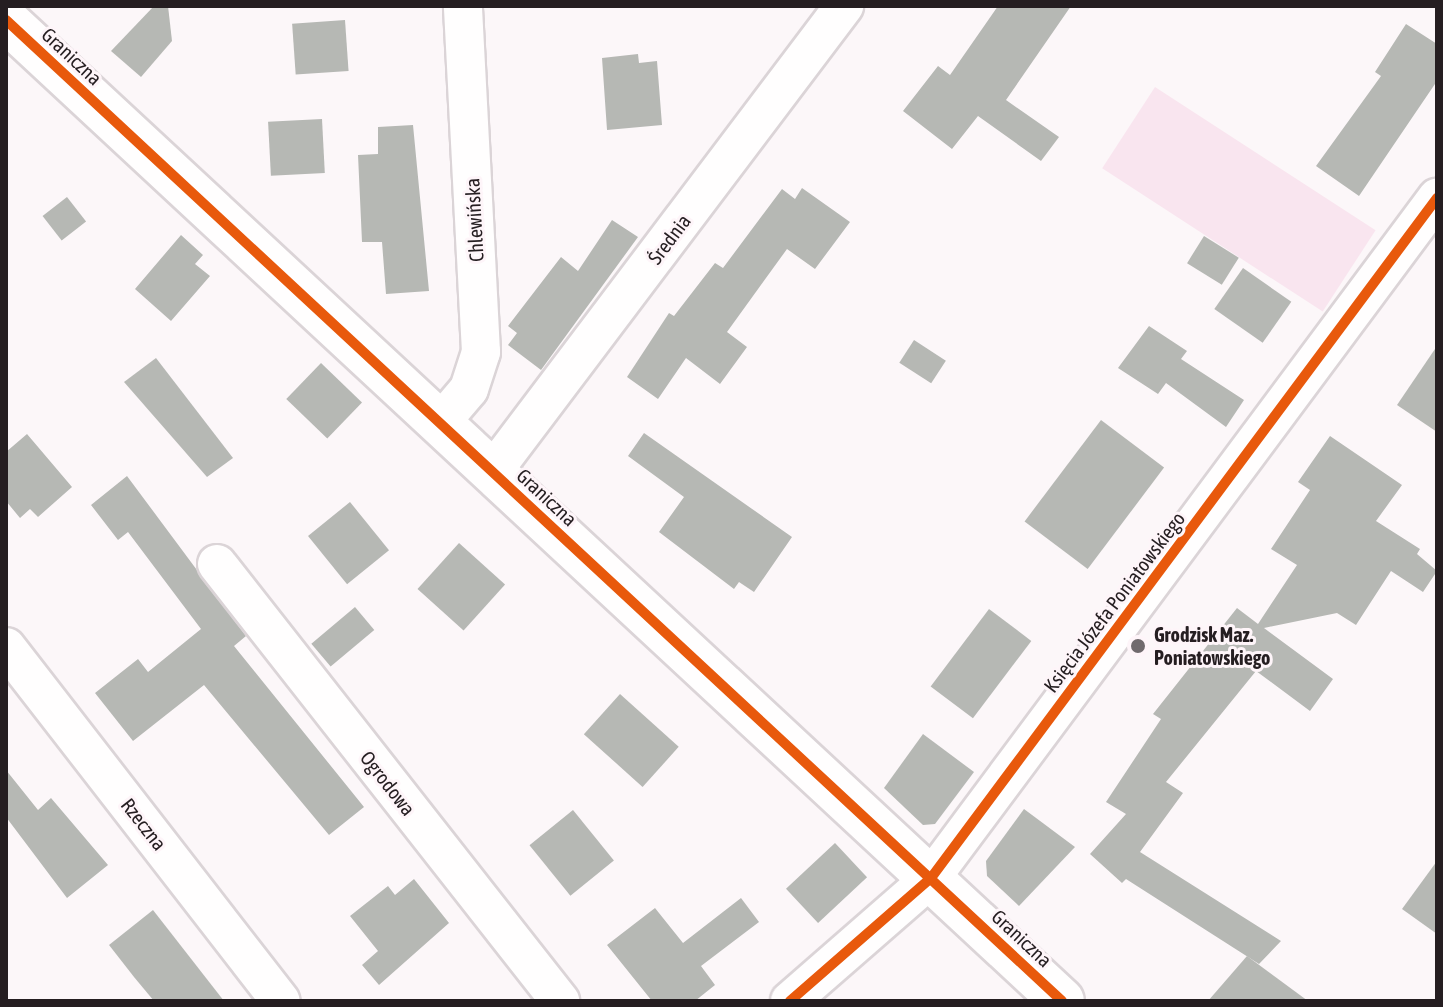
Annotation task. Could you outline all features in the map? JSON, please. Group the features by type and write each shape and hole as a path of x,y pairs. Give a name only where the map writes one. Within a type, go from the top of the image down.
{"street":[{"name":"Chlewińska","path":"441,422 469,389 481,352 463,6"},
{"name":"Średnia","path":"493,471 844,6"},
{"name":"Graniczna","path":"6,20 1062,1001"},
{"name":"Księcia Józefa Poniatowskiego","path":"790,1001 931,878 1437,198"},
{"name":"Ogrodowa","path":"217,564 560,1001"},
{"name":"Rzeczna","path":"6,647 281,1001"}],"shaded area":[{"path":"1155,87 1376,230 1323,312 1102,168"}],"building":[{"path":"154,6 168,6 172,41 141,77 111,51"},
{"path":"998,6 1071,6 1006,100 1059,137 1041,161 978,116 952,149 903,111 938,66 950,75"},
{"path":"345,20 349,71 296,75 292,24"},
{"path":"1406,24 1437,44 1437,81 1359,196 1316,166 1381,76 1375,72"},
{"path":"638,54 639,63 657,61 662,125 607,130 602,58"},
{"path":"322,119 325,173 271,176 268,122"},
{"path":"413,125 429,291 386,294 382,242 362,242 358,155 378,154 378,127"},
{"path":"802,188 850,222 815,269 787,249 727,332 747,347 720,384 686,358 658,399 627,377 669,313 674,316 715,263 723,268 782,189 795,199"},
{"path":"67,197 86,221 62,241 43,216"},
{"path":"612,220 638,237 541,370 508,345 517,333 508,326 561,257 578,271"},
{"path":"181,235 203,255 195,264 210,276 171,321 135,289"},
{"path":"1204,236 1239,258 1222,285 1187,263"},
{"path":"1243,268 1291,302 1263,343 1214,309"},
{"path":"1149,326 1187,351 1181,359 1244,400 1226,427 1166,383 1158,394 1118,368"},
{"path":"914,340 946,361 931,383 899,363"},
{"path":"1437,346 1437,432 1397,405"},
{"path":"156,358 233,458 207,477 124,382"},
{"path":"321,363 362,403 327,439 286,399"},
{"path":"1101,420 1164,468 1088,569 1025,521"},
{"path":"644,433 792,537 754,592 739,582 734,589 659,532 684,497 628,456"},
{"path":"27,434 72,487 38,517 30,509 20,518 6,501 6,452"},
{"path":"1330,436 1402,485 1376,521 1420,549 1417,554 1437,571 1423,592 1391,571 1356,625 1337,613 1264,628 1333,679 1310,711 1256,671 1166,782 1183,793 1140,852 1281,941 1259,964 1126,879 1122,883 1090,854 1126,814 1106,802 1161,719 1153,714 1237,608 1258,624 1297,565 1271,549 1310,490 1298,482"},
{"path":"127,476 246,636 234,646 364,807 329,835 204,685 133,741 95,693 138,659 148,672 201,629 128,532 118,540 91,505"},
{"path":"350,502 389,550 347,584 308,536"},
{"path":"459,543 505,584 464,631 418,589"},
{"path":"355,607 374,630 331,667 311,644"},
{"path":"989,609 1031,641 973,718 931,686"},
{"path":"620,694 679,747 643,787 584,734"},
{"path":"923,734 974,772 935,824 923,825 884,788"},
{"path":"6,770 38,810 51,798 108,865 67,898 6,817"},
{"path":"1024,809 1075,847 1019,906 987,876 986,861"},
{"path":"573,810 614,861 570,896 529,845"},
{"path":"835,843 867,877 818,923 786,889"},
{"path":"1437,861 1437,934 1402,909"},
{"path":"414,879 449,923 379,985 362,965 378,951 350,916 388,886 395,895"},
{"path":"741,898 759,922 701,966 715,985 695,1001 652,1001 607,945 655,908 683,943"},
{"path":"153,910 224,1001 154,1001 109,945"},
{"path":"1247,956 1308,1001 1208,1001"}],"cycle path":[{"path":"6,20 1062,1001"},
{"path":"790,1001 931,878 1437,198"}],"place":[{"name":"Grodzisk Maz. Poniatowskiego","path":"1138,646"}]}
